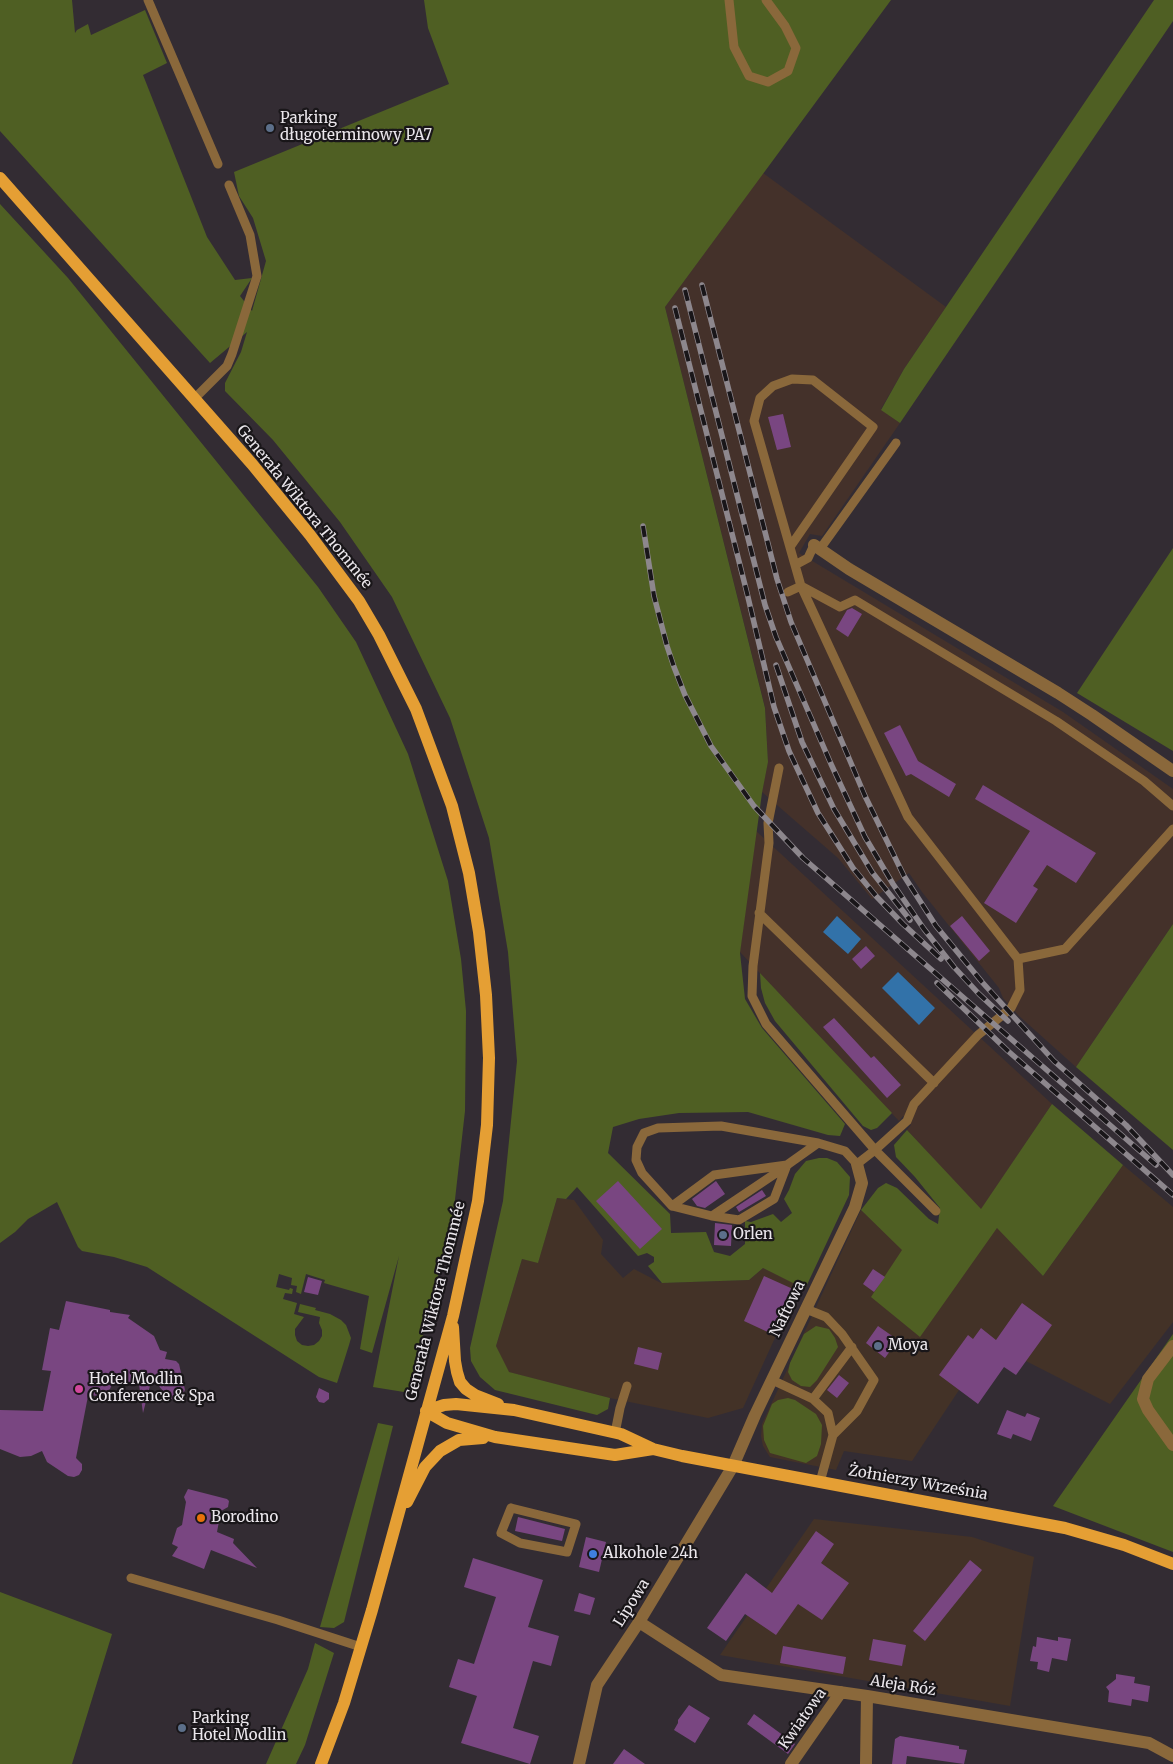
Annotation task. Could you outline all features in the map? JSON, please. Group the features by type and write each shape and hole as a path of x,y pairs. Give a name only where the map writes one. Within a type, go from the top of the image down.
{"main road":[{"name":"Generała Wiktora Thommée","path":"0,178 282,500 359,601 379,635 416,709 452,806 469,873 479,932 486,995 489,1058 482,1173 471,1237 453,1316 361,1647 339,1717 321,1764"},
{"path":"453,1316 455,1361 460,1382 475,1395 514,1410"},
{"name":"Żołnierzy Września","path":"426,1411 456,1404 514,1410 615,1433 653,1449 733,1466 1065,1528 1124,1545 1173,1564"},
{"name":"Żołnierzy Września","path":"426,1411 447,1423 495,1437 615,1455 653,1449"},
{"path":"396,1522 425,1468 440,1451 459,1440 495,1437"}],"street":[{"path":"817,547 850,569 1085,710 1173,771"},
{"name":"Naftowa","path":"733,1466 855,1207 862,1183 858,1164"},
{"path":"1173,1346 1148,1379 1143,1399 1148,1410 1173,1445"},
{"name":"Lipowa","path":"579,1764 596,1685 639,1622 733,1466"},
{"name":"Aleja Róż","path":"639,1622 721,1675 867,1696 1148,1743 1173,1756"},
{"name":"Kwiatowa","path":"791,1764 841,1692"},
{"path":"866,1764 867,1696"}],"lane":[{"path":"148,0 218,164"},
{"path":"729,0 734,47 749,76 768,82 788,70 796,48 785,26 766,0"},
{"path":"194,399 226,366 232,354 257,276 250,235 229,185"},
{"path":"787,1165 774,1199 739,1220 712,1216 672,1206 642,1173 636,1160 637,1147 644,1133 658,1128 721,1126 818,1143 845,1151 858,1164 907,1121 914,1104 978,1035 1011,1008 1020,990 1018,959 908,817 801,586 754,420 760,398 773,386 792,379 813,380 873,427 790,547"},
{"path":"795,565 808,558 896,443"},
{"path":"788,592 801,586"},
{"path":"801,586 840,607 855,600 1056,721 1144,782 1173,806"},
{"path":"779,768 768,823 769,842 753,966 752,996 766,1024 875,1150 936,1211"},
{"path":"1018,959 1065,949 1173,829"},
{"path":"759,913 934,1083"},
{"path":"712,1216 818,1143"},
{"path":"672,1206 714,1175 787,1165"},
{"path":"806,1309 826,1317 852,1348 874,1380 857,1411 833,1435"},
{"path":"813,1399 852,1348"},
{"path":"772,1380 813,1399 828,1413 833,1435 820,1482"},
{"path":"615,1433 627,1386"},
{"path":"510,1508 576,1524 567,1552 520,1543 501,1534 510,1508"},
{"path":"131,1578 278,1620 361,1647"}],"shaded area":[{"path":"763,173 946,307 904,369 881,409 900,423 822,536 810,534 799,553 1063,712 1173,789 1173,924 1076,1067 1018,1015 1003,998 999,988 909,873 872,899 838,858 762,792 768,761 765,707 665,307"},
{"path":"755,830 1052,1104 981,1210 907,1130 911,1125 903,1116 899,1121 740,952"},
{"path":"1123,1165 1173,1207 1173,1322 1110,1404 1026,1361 996,1340 959,1390 912,1461 844,1451 836,1470 770,1457 763,1446 761,1436 762,1424 861,1210 903,1250 998,1228 1043,1276"},
{"path":"557,1198 574,1200 603,1240 601,1254 623,1278 634,1269 661,1283 749,1280 763,1268 799,1285 743,1408 708,1418 610,1398 508,1372 496,1346 522,1259 538,1262"},
{"path":"814,1519 972,1537 1034,1557 1010,1706 720,1655"}],"green space":[{"path":"0,0 72,0 75,33 88,24 91,35 145,10 167,63 143,75 207,237 235,280 252,278 240,296 252,311 266,261 253,218 239,196 234,172 449,84 428,28 424,0 891,0 665,307 765,708 768,762 740,953 745,999 762,1028 845,1124 840,1136 828,1135 748,1112 679,1113 639,1119 613,1127 608,1153 670,1214 671,1233 706,1232 714,1252 730,1256 745,1244 745,1221 751,1222 773,1214 781,1222 792,1213 784,1199 795,1174 806,1161 827,1158 837,1162 850,1177 849,1195 805,1289 763,1268 749,1280 662,1283 648,1266 654,1262 654,1257 647,1253 638,1256 577,1187 566,1199 557,1198 538,1263 522,1259 496,1346 509,1372 610,1398 608,1409 597,1415 495,1390 480,1377 471,1361 470,1348 503,1201 517,1061 508,952 489,838 450,718 392,597 340,522 273,440 225,391 225,383 241,352 247,332 210,363 0,131"},
{"path":"1154,0 1173,0 1173,21 900,423 881,410 904,369"},
{"path":"0,204 68,278 318,587 356,642 408,754 448,881 461,959 466,1011 465,1111 453,1217 410,1386 404,1392 373,1387 399,1256 372,1353 360,1349 369,1296 324,1283 325,1280 306,1274 301,1294 296,1292 297,1286 291,1285 292,1278 279,1274 276,1287 293,1289 292,1294 285,1293 283,1299 297,1303 294,1314 304,1317 295,1329 297,1341 302,1345 314,1345 322,1336 322,1330 319,1323 320,1317 298,1312 300,1304 330,1314 346,1325 351,1338 337,1383 319,1377 147,1267 114,1257 82,1251 78,1247 57,1202 28,1219 0,1243"},
{"path":"1173,548 1173,751 1077,693"},
{"path":"1173,924 1173,1150 1076,1067"},
{"path":"760,973 892,1113 877,1128 871,1130 863,1126 775,1021 765,1003"},
{"path":"1052,1104 1123,1165 1043,1276 997,1228 920,1337 871,1297 902,1250 861,1210 878,1188 886,1183 897,1188 929,1219 938,1224 940,1208 896,1157 894,1145 907,1130 981,1209"},
{"path":"816,1326 829,1329 838,1347 817,1380 810,1387 801,1386 792,1380 788,1372 790,1363 804,1334"},
{"path":"1173,1334 1173,1552 1053,1506"},
{"path":"788,1398 795,1400 816,1414 822,1425 821,1444 817,1456 806,1463 770,1453 764,1440 763,1426 772,1404 778,1400"},
{"path":"378,1423 393,1426 344,1622 334,1628 320,1627"},
{"path":"0,1592 112,1634 72,1764 0,1764"},
{"path":"315,1643 334,1653 305,1745 296,1764 266,1764 308,1669"}],"water":[{"path":"837,916 861,939 848,954 823,932"},
{"path":"898,972 935,1008 919,1025 882,988"}],"building":[{"path":"783,414 791,447 777,450 768,417"},
{"path":"852,608 862,614 848,637 836,629 847,610"},
{"path":"900,725 918,761 956,784 949,797 911,774 906,776 884,733"},
{"path":"983,785 1096,853 1076,883 1047,865 1033,886 1038,889 1016,923 984,903 1030,831 975,799"},
{"path":"962,916 990,951 979,961 950,926"},
{"path":"866,946 875,956 861,969 852,959"},
{"path":"834,1018 871,1058 874,1056 901,1085 887,1098 823,1027"},
{"path":"618,1181 662,1229 640,1249 596,1201"},
{"path":"716,1181 725,1194 705,1208 697,1206 692,1199"},
{"path":"762,1190 766,1196 739,1212 736,1207"},
{"name":"Orlen","path":"715,1223 732,1225 731,1246 714,1245"},
{"path":"873,1269 885,1277 874,1292 863,1284"},
{"path":"764,1276 793,1289 772,1334 744,1321"},
{"path":"308,1277 322,1281 318,1295 304,1292"},
{"name":"Hotel Modlin Conference & Spa","path":"66,1301 130,1315 128,1318 154,1336 160,1350 167,1352 165,1359 176,1361 179,1364 185,1390 180,1399 173,1400 169,1398 152,1378 143,1413 139,1384 114,1379 105,1395 88,1396 76,1458 82,1464 82,1470 79,1475 74,1477 68,1476 47,1462 42,1451 31,1456 20,1457 0,1449 0,1410 43,1411 51,1371 42,1370 50,1328 59,1330"},
{"path":"1022,1303 1052,1325 1016,1375 1004,1367 978,1404 939,1375 968,1335 973,1339 981,1328 996,1340"},
{"path":"878,1326 898,1340 885,1358 866,1343"},
{"path":"638,1347 662,1353 658,1370 634,1364"},
{"path":"839,1375 849,1383 837,1398 827,1390"},
{"path":"319,1388 329,1393 329,1399 324,1403 319,1402 316,1397"},
{"path":"1007,1410 1025,1417 1027,1413 1040,1418 1031,1441 1013,1434 1011,1439 997,1434"},
{"name":"Borodino","path":"188,1489 229,1501 228,1507 221,1511 217,1532 234,1539 233,1543 257,1568 211,1550 204,1569 172,1556 178,1547 172,1544 177,1528 182,1525 186,1502 184,1497"},
{"path":"518,1517 565,1529 562,1541 515,1531"},
{"path":"816,1531 834,1544 821,1563 849,1583 822,1620 798,1604 776,1635 745,1614 726,1641 707,1628 746,1573 772,1593"},
{"name":"Alkohole 24h","path":"586,1537 606,1542 599,1572 579,1567"},
{"path":"473,1558 543,1580 528,1627 559,1636 551,1666 533,1661 513,1728 539,1736 530,1764 461,1743 477,1696 449,1687 458,1659 474,1664 496,1597 464,1587"},
{"path":"970,1560 982,1570 925,1641 913,1631"},
{"path":"579,1593 595,1598 590,1615 574,1611"},
{"path":"1037,1637 1058,1641 1058,1637 1071,1639 1067,1661 1052,1658 1049,1672 1037,1669 1038,1662 1030,1661 1033,1646 1036,1647"},
{"path":"873,1639 906,1645 902,1666 869,1660"},
{"path":"783,1646 846,1657 843,1674 780,1663"},
{"path":"1116,1674 1135,1677 1134,1683 1150,1686 1148,1702 1132,1699 1131,1706 1108,1702 1109,1691 1106,1687 1116,1679"},
{"path":"689,1705 710,1718 695,1743 674,1730 678,1720"},
{"path":"754,1714 795,1744 788,1754 747,1724"},
{"path":"900,1736 959,1746 959,1749 967,1750 964,1764 907,1756 906,1764 892,1764 895,1739"},
{"path":"624,1749 645,1764 613,1764"}],"railway":[{"path":"702,285 777,579 791,622 865,796 904,876 936,926 982,982 1054,1061 1126,1125 1173,1175"},
{"path":"685,290 765,605 776,637 831,764 865,837 893,884 924,929 954,967 1008,1021"},
{"path":"675,308 774,707 789,751 818,813 853,868 903,924 941,959"},
{"path":"643,526 654,596 667,646 685,695 711,746 754,806 803,858 1156,1165"},
{"path":"776,665 802,742 834,809 872,872 910,920"},
{"path":"937,983 1008,1051 1173,1195"}],"place":[{"name":"Parking długoterminowy PA7","path":"270,128"},
{"name":"Orlen","path":"723,1235"},
{"name":"Moya","path":"878,1346"},
{"name":"Hotel Modlin Conference & Spa","path":"79,1389"},
{"name":"Borodino","path":"201,1518"},
{"name":"Alkohole 24h","path":"593,1554"},
{"name":"Parking Hotel Modlin","path":"182,1728"}]}
